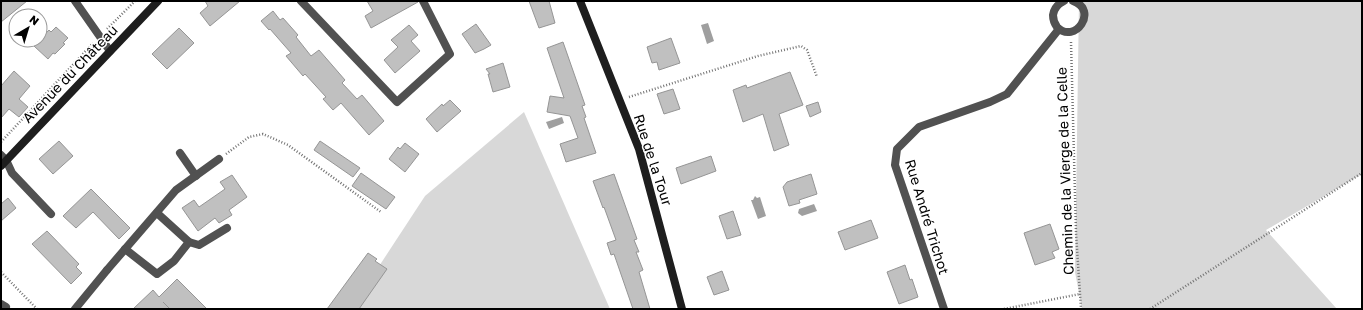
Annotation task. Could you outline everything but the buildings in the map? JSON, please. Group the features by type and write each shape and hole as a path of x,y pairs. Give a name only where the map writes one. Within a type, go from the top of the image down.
{"street":[{"path":"75,1 110,51"},
{"name":"Avenue du Château","path":"3,160 158,1"},
{"path":"301,1 397,102 450,54 423,1"},
{"name":"Rue de la Tour","path":"580,1 639,149 682,309"},
{"path":"1064,1 1059,4 1053,13 1053,19 1059,29 1066,32 1070,32 1080,27 1084,18 1082,8 1079,4 1073,1"},
{"name":"Rue André Trichot","path":"944,309 895,165 897,149 919,127 990,102 1007,94 1059,29"},
{"path":"180,153 196,176"},
{"path":"3,160 12,173 51,214"},
{"path":"76,309 107,270 176,190 219,160"},
{"path":"156,213 189,242 199,245 227,228"},
{"path":"125,250 157,274 174,261 189,242"}],"path":[{"path":"1,142 100,36 135,1"},
{"name":"Chemin de la Vierge de la Celle","path":"1070,32 1076,233 1081,309"},
{"path":"620,100 758,56 801,46 807,50 817,77"},
{"path":"219,160 249,137 262,134 288,145 381,212"},
{"path":"1150,309 1362,173"},
{"path":"1,272 37,309"},
{"path":"1004,309 1080,294"}],"shaded area":[{"path":"1079,1 1362,1 1362,174 1266,230 1337,309 1082,309 1075,272"},
{"path":"708,23 714,41 707,44 701,25"},
{"path":"524,112 610,309 351,309 425,196"},
{"path":"562,117 564,123 549,129 546,122"},
{"path":"755,196 757,198 760,197 766,216 758,219 751,200 753,200"},
{"path":"814,204 817,211 802,216 798,213 799,209"}]}
